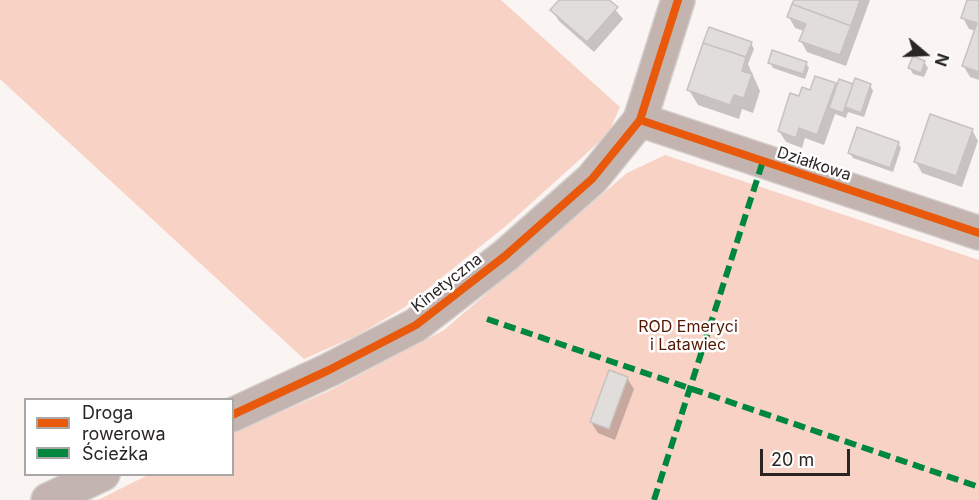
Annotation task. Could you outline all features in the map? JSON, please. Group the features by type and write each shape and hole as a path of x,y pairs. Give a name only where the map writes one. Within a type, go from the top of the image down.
{"street":[{"path":"640,120 678,0"},
{"name":"Działkowa","path":"640,120 977,227"},
{"name":"Kinetyczna","path":"234,413 329,370 416,325 505,256 592,179 640,120"},
{"path":"48,500 99,476"}],"green space":[{"path":"0,0 501,0 620,107 608,134 507,225 405,307 358,335 304,359 0,79"},
{"name":"ROD Emeryci i Latawiec","path":"665,155 979,260 979,500 98,500 146,476 234,476 234,433 329,391 444,330 627,173"}],"building":[{"path":"559,0 609,0 618,7 587,42 550,10"},
{"path":"794,0 860,0 851,26 792,4"},
{"path":"967,0 979,0 979,72 962,66 977,23 961,18"},
{"path":"792,4 851,26 840,55 799,41 806,24 787,17"},
{"path":"709,27 752,42 746,57 703,43"},
{"path":"703,43 746,57 742,71 752,74 744,98 734,95 730,105 687,90"},
{"path":"772,50 807,62 803,74 768,63"},
{"path":"913,56 925,61 921,73 908,68"},
{"path":"815,76 836,83 817,135 799,128 796,138 778,131 790,93 799,96 802,87 810,90"},
{"path":"855,78 871,84 861,113 845,107"},
{"path":"839,79 853,84 843,113 829,108"},
{"path":"930,114 973,129 956,176 914,162"},
{"path":"857,127 899,142 890,168 848,153"},
{"path":"609,370 628,377 609,429 590,422"}],"marked path":[{"path":"654,500 763,161"},
{"path":"487,319 979,487"}],"cycle path":[{"path":"234,414 329,370 416,325 505,256 592,179 640,120 678,0"},
{"path":"640,120 979,233"}]}
